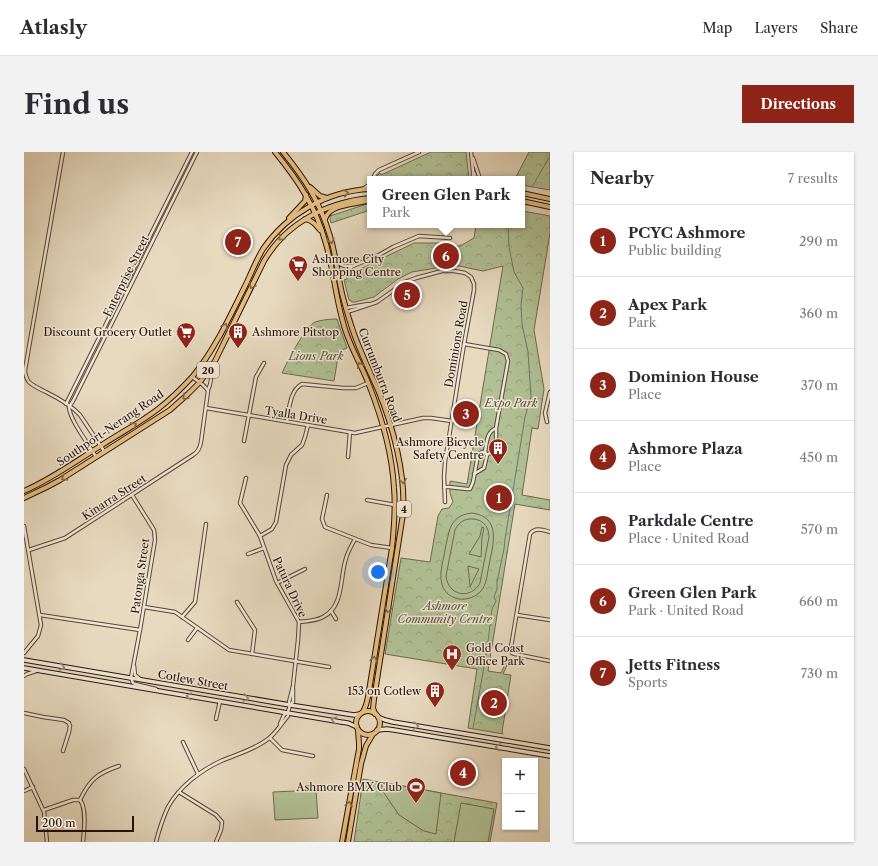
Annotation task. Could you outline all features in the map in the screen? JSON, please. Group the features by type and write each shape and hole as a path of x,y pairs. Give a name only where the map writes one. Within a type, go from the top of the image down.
{"main road":[{"name":"4","path":"274,152 291,172 306,195 315,213"},
{"name":"4","path":"283,152 307,184 320,210"},
{"path":"307,184 320,196 329,198"},
{"name":"Southport-Nerang Road","path":"24,492 56,475 157,410 192,377 207,357 221,333 263,249 286,223 296,215 317,203 345,193 367,189"},
{"path":"525,194 550,199"},
{"path":"286,223 305,201 306,195"},
{"name":"Southport-Nerang Road","path":"24,498 35,494 60,480 170,410 200,382 215,361 269,253 285,234 304,219 320,210 341,203 367,199"},
{"path":"325,220 326,215 334,209 367,200"},
{"path":"525,201 550,207"},
{"name":"Currumburra Road","path":"320,210 332,242 346,310 354,335 378,391 390,426 404,489 402,526 374,699 373,708 377,715"},
{"name":"Currumburra Road","path":"315,213 329,256 340,312 349,341 368,383 384,427 393,471 395,505 392,548 368,697 362,713"},
{"path":"304,219 312,222 322,231"},
{"path":"263,249 269,253"},
{"path":"340,312 346,310"},
{"path":"392,548 395,546 402,526"},
{"name":"Cotlew Street","path":"24,660 290,705 354,715 362,713"},
{"name":"Cotlew Street","path":"24,668 288,712 348,723 357,729"},
{"path":"362,713 369,711 385,720 393,722 550,748"},
{"name":"4","path":"342,842 359,749 356,723 357,718 362,713"},
{"name":"4","path":"377,715 380,724 377,730"},
{"path":"357,729 365,735 373,734"},
{"path":"348,842 361,764 366,746 377,730 394,730 550,756"}],"street":[{"path":"62,152 25,372 27,379 30,382 76,410 104,451"},
{"name":"Enterprise Street","path":"66,404 192,152"},
{"name":"Enterprise Street","path":"69,407 197,152"},
{"path":"374,176 375,173 379,170 419,152"},
{"path":"471,153 473,176"},
{"path":"471,153 479,176"},
{"path":"363,189 367,186"},
{"path":"339,278 353,266 419,236 450,238"},
{"path":"336,261 344,266 353,266"},
{"name":"Dominions Road","path":"346,310 374,303 405,282 442,271 465,273 471,277 474,284 474,290 445,462 445,502"},
{"path":"444,487 449,486 470,489 472,487 478,455 482,452 486,453 493,451 508,361 506,354 498,350 464,344"},
{"path":"244,441 256,377 264,363"},
{"path":"206,408 208,390 210,386 210,368"},
{"path":"192,377 208,390"},
{"path":"287,422 291,401 297,386 302,384 356,388 368,383"},
{"path":"547,422 545,413 550,392"},
{"path":"69,407 74,420 96,457"},
{"name":"Tyalla Drive","path":"206,408 355,433 423,418 452,421"},
{"name":"Kinarra Street","path":"29,550 65,538 193,456 200,447 206,408"},
{"path":"260,536 272,529 276,522 286,464 291,455 302,445 306,437 308,425"},
{"path":"474,474 484,468 488,435 496,428"},
{"path":"348,457 350,432"},
{"name":"Patura Drive","path":"246,478 240,503 260,536 277,583 299,622 293,702 290,705 288,712 284,715 278,728 270,738"},
{"path":"327,494 322,519 325,526 371,545 392,548"},
{"name":"Patonga Street","path":"131,678 155,540 154,530 132,495"},
{"path":"366,500 395,505"},
{"path":"182,618 195,602 206,524"},
{"path":"24,526 41,625 38,636 24,653"},
{"path":"550,532 536,529 530,534 511,647 512,653 516,655 550,661"},
{"path":"299,622 313,621 324,617 331,611 338,600 348,552 355,539"},
{"path":"248,554 264,548"},
{"path":"277,583 305,569"},
{"path":"237,602 255,630 252,654"},
{"path":"144,607 175,612 229,650 329,666"},
{"path":"331,611 336,619"},
{"path":"40,615 140,630"},
{"path":"517,615 550,620"},
{"path":"188,640 197,628"},
{"path":"134,665 136,676 144,681"},
{"path":"24,676 38,670"},
{"path":"131,678 132,682 135,684 162,691"},
{"path":"216,719 220,700"},
{"path":"24,713 64,720 68,723 70,726 69,732 63,751"},
{"path":"156,842 169,806 179,792 198,774 220,761 259,745 270,738 282,750 313,756"},
{"path":"183,742 198,774"},
{"path":"80,800 86,787 91,781 100,774 119,766"},
{"path":"24,769 44,810 47,842"},
{"path":"24,791 33,787"},
{"path":"179,792 216,815 222,822 221,830 216,842"},
{"path":"44,810 73,800 80,800"},
{"path":"80,800 83,804 84,816 83,842"}],"green space":[{"path":"431,152 466,152 469,176 377,176 380,173 381,175"},
{"path":"529,152 550,152 550,190 525,186 525,176 517,176"},
{"path":"367,204 367,211 331,223 330,216"},
{"path":"525,212 550,216 550,233 534,330 544,389 538,429 532,428 522,495 550,500 550,510 515,504 488,671 501,673 507,660 509,661 503,674 511,675 502,732 503,734 468,728 477,669 385,654 401,558 430,562 438,516 442,509 449,508 453,502 450,493 450,481 467,484 503,266 483,271 459,266 448,266 412,272 398,279 374,297 355,302 349,300 344,280 347,279 346,276 414,243 441,243 446,246 460,246 474,238 476,228 525,228"},
{"name":"Lions Park","path":"337,319 347,348 339,351 334,381 282,373 297,345 311,325 317,321"},
{"path":"472,513 482,516 488,520 492,526 493,541 483,588 479,593 471,598 459,599 446,592 443,587 441,582 441,569 450,528 457,518","holes":["473,519 484,523 488,529 489,537 480,583 471,592 466,594 460,593 451,588 446,576 455,530 462,521"]},
{"path":"482,527 484,528 481,557 469,554 480,536"},
{"path":"468,566 479,569 470,587 470,586"},
{"path":"363,779 497,803 490,842 354,842"},
{"name":"Ashmore BMX Club","path":"382,782 441,793 436,834 424,831 399,815 382,790"},
{"path":"316,790 318,818 275,820 273,792"},
{"path":"461,803 494,809 488,842 454,842"}],"waterway":[{"path":"532,187 550,156"},
{"path":"473,728 487,650 492,609 496,601 494,597 497,589 497,582 504,549 525,417 531,397 528,352 522,324 521,305 523,288 514,272 509,247 508,228"}],"place":[{"name":"Jetts Fitness","path":"238,242"},
{"name":"Green Glen Park","path":"446,256"},
{"name":"Ashmore City Shopping Centre","path":"298,282"},
{"name":"Parkdale Centre","path":"407,295"},
{"name":"Discount Grocery Outlet","path":"186,349"},
{"name":"Ashmore Pitstop","path":"238,349"},
{"name":"Dominion House","path":"466,414"},
{"name":"Ashmore Bicycle Safety Centre","path":"498,465"},
{"name":"PCYC Ashmore","path":"499,498"},
{"name":"Gold Coast Office Park","path":"452,671"},
{"name":"Apex Park","path":"494,703"},
{"name":"153 on Cotlew","path":"435,708"},
{"name":"Ashmore Plaza","path":"463,773"},
{"name":"Ashmore BMX Club","path":"416,804"}],"park label":[{"name":"Expo Park","path":"511,403"},
{"name":"Ashmore Community Centre","path":"445,612"}]}
